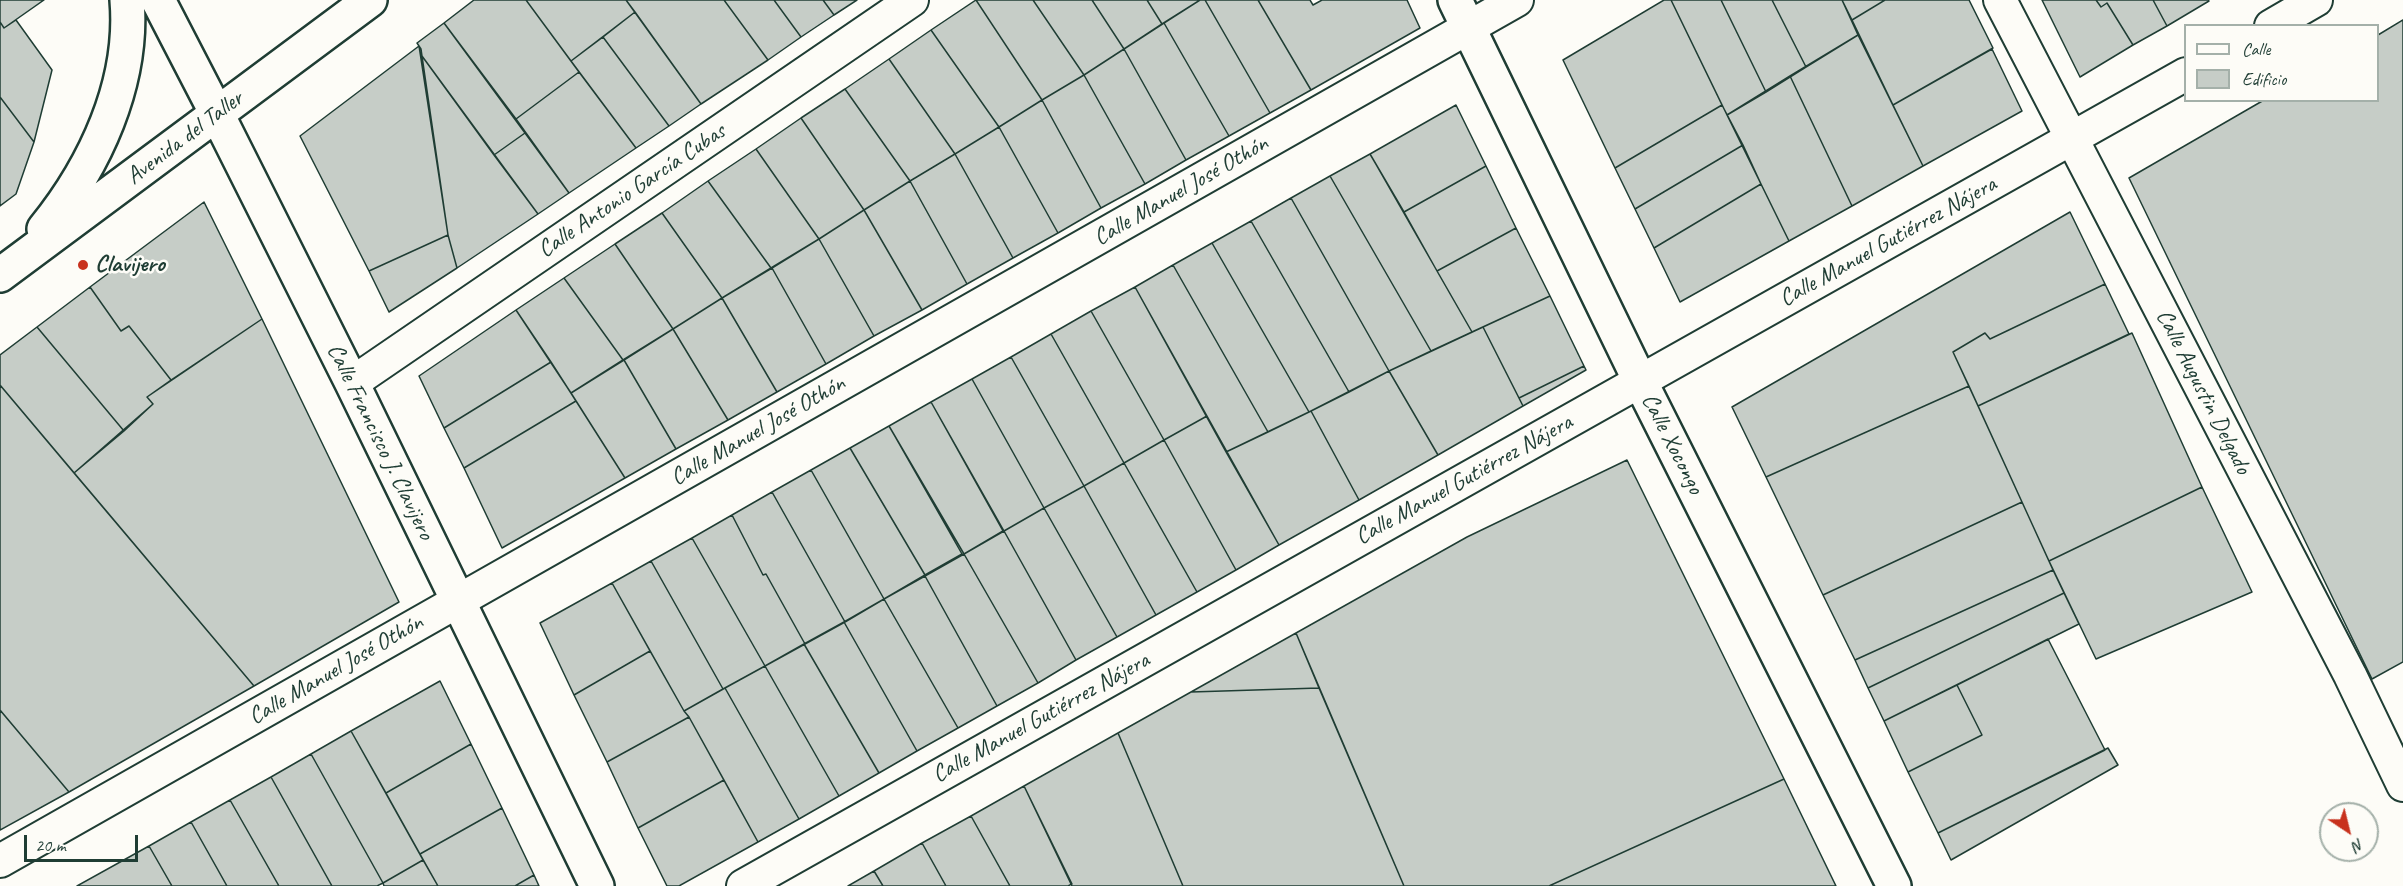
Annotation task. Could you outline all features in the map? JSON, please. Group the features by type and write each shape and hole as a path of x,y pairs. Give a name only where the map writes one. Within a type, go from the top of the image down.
{"street":[{"path":"9,268 66,203 96,149 116,96 128,42 127,0"},
{"name":"Calle Francisco J. Clavijero","path":"158,0 352,383 597,886"},
{"name":"Avenida del Taller","path":"9,268 370,0"},
{"name":"Calle Antonio García Cubas","path":"352,383 912,0"},
{"name":"Calle Manuel José Othón","path":"0,861 457,601 1462,14 1517,0"},
{"name":"Calle Augustin Delgado","path":"2000,0 2350,675 2403,785"},
{"path":"2274,24 2316,0"},
{"name":"Calle Xocongo","path":"1462,14 1640,381 1894,886"},
{"name":"Calle Manuel Gutiérrez Nájera","path":"742,886 2184,75"}],"building":[{"path":"0,0 44,0 4,28 0,22"},
{"path":"474,0 526,0 579,72 516,119 444,23"},
{"path":"526,0 626,0 635,12 571,61"},
{"path":"626,0 724,0 768,60 701,104"},
{"path":"724,0 774,0 801,37 768,60"},
{"path":"774,0 823,0 834,15 801,37"},
{"path":"823,0 857,0 834,15"},
{"path":"976,0 1042,100 999,127 931,30"},
{"path":"976,0 1033,0 1084,75 1042,100"},
{"path":"1033,0 1092,0 1124,49 1084,75"},
{"path":"1092,0 1147,0 1162,24 1124,49"},
{"path":"1147,0 1200,0 1162,24"},
{"path":"1200,0 1205,0 1270,113 1229,136 1164,23"},
{"path":"1205,0 1258,0 1311,90 1270,113"},
{"path":"1258,0 1310,0 1313,5 1322,0 1407,0 1420,28 1311,90"},
{"path":"1664,0 1671,0 1722,105 1615,168 1563,60"},
{"path":"1671,0 1721,0 1766,92 1727,115"},
{"path":"1721,0 1772,0 1806,67 1766,92"},
{"path":"1772,0 1842,0 1858,35 1806,67"},
{"path":"1842,0 1885,0 1852,20"},
{"path":"1885,0 1969,0 1993,48 1893,105 1852,20"},
{"path":"2042,0 2096,0 2101,7 2107,3 2133,45 2080,77"},
{"path":"2096,0 2153,0 2167,26 2133,45 2107,3 2101,7"},
{"path":"2153,0 2208,0 2209,1 2167,26"},
{"path":"635,12 701,104 669,126 603,37"},
{"path":"16,20 52,70 34,142 0,97 0,22 4,28"},
{"path":"2403,20 2403,662 2372,679 2129,178 2261,102 2379,102 2379,34"},
{"path":"444,23 525,133 494,155 422,56 417,43"},
{"path":"1164,23 1229,136 1186,160 1124,49"},
{"path":"931,30 999,127 955,154 889,59"},
{"path":"1858,35 1923,166 1852,206 1790,76"},
{"path":"603,37 669,126 636,148 571,61"},
{"path":"419,46 448,235 369,271 300,136"},
{"path":"1124,49 1186,160 1145,184 1084,75"},
{"path":"1992,49 2022,111 1923,166 1893,105"},
{"path":"422,56 538,214 457,268 448,235"},
{"path":"889,59 955,154 910,181 845,89"},
{"path":"579,72 636,148 569,193 516,119"},
{"path":"1084,75 1145,184 1101,208 1042,100"},
{"path":"1790,76 1852,206 1789,241 1727,115"},
{"path":"845,89 910,181 864,210 801,118"},
{"path":"0,97 34,142 16,194 0,206"},
{"path":"1042,100 1101,208 1058,233 999,127"},
{"path":"1456,105 1486,166 1404,212 1370,154"},
{"path":"1722,105 1743,145 1635,209 1615,168"},
{"path":"801,118 864,210 819,239 756,149"},
{"path":"999,127 1058,233 1013,258 955,154"},
{"path":"525,133 569,193 538,214 494,155"},
{"path":"1743,145 1761,184 1654,248 1635,209"},
{"path":"756,149 819,239 771,268 708,181"},
{"path":"955,154 1013,258 967,284 910,181"},
{"path":"1370,154 1472,332 1431,351 1330,176"},
{"path":"1486,166 1516,228 1437,271 1404,212"},
{"path":"1330,176 1431,351 1389,371 1291,198"},
{"path":"708,181 771,268 722,298 662,213"},
{"path":"910,181 967,284 922,310 864,210"},
{"path":"1761,184 1789,241 1680,302 1654,248"},
{"path":"1291,198 1389,371 1349,392 1251,221"},
{"path":"204,202 262,319 171,380 129,326 121,331 90,287"},
{"path":"864,210 922,310 874,336 819,239"},
{"path":"2070,212 2105,284 1990,339 1985,333 1953,352 1969,386 1766,477 1732,407"},
{"path":"662,213 722,298 673,329 615,244"},
{"path":"1251,221 1349,392 1309,412 1212,243"},
{"path":"1516,228 1550,296 1472,332 1437,271"},
{"path":"448,235 457,268 389,312 369,271"},
{"path":"819,239 874,336 826,364 772,268"},
{"path":"1212,243 1309,412 1268,432 1173,265"},
{"path":"615,244 673,329 623,360 564,278"},
{"path":"1173,265 1268,432 1226,452 1135,287"},
{"path":"772,268 826,364 777,392 722,298"},
{"path":"564,278 623,360 571,393 516,310"},
{"path":"2105,284 2129,334 1978,406 1953,352 1985,333 1990,339"},
{"path":"90,287 121,331 129,326 171,380 147,397 153,404 124,431 37,327"},
{"path":"1135,287 1207,416 1164,440 1091,311"},
{"path":"1550,296 1584,366 1519,398 1483,327"},
{"path":"722,298 777,392 728,420 673,329"},
{"path":"516,310 551,362 444,428 419,376"},
{"path":"1091,311 1164,440 1124,463 1051,334"},
{"path":"262,319 399,602 254,686 74,473 153,404 147,397"},
{"path":"37,327 124,431 74,473 0,385 0,355"},
{"path":"1483,327 1523,406 1438,455 1389,371"},
{"path":"673,329 728,420 676,449 624,360"},
{"path":"2132,333 2202,487 2049,561 1978,406"},
{"path":"1051,334 1124,463 1084,486 1011,357"},
{"path":"1011,357 1084,486 1044,508 972,379"},
{"path":"624,360 676,449 625,478 571,393"},
{"path":"551,362 576,401 464,468 444,428"},
{"path":"1584,366 1586,370 1523,406 1519,398"},
{"path":"1389,371 1438,455 1359,500 1311,411"},
{"path":"972,379 1044,508 1004,531 931,402"},
{"path":"0,385 254,686 69,792 0,710"},
{"path":"1969,386 2022,502 1823,595 1766,477"},
{"path":"576,401 625,478 502,548 464,468"},
{"path":"931,402 1003,531 964,554 889,426"},
{"path":"1311,411 1359,500 1279,545 1226,452"},
{"path":"1207,416 1279,545 1236,570 1164,440"},
{"path":"889,426 962,554 925,575 850,448"},
{"path":"1164,440 1236,570 1197,592 1124,463"},
{"path":"850,448 925,575 884,599 811,470"},
{"path":"1627,460 1784,779 1549,886 1404,886 1296,633 1467,537"},
{"path":"1124,463 1197,592 1156,615 1084,486"},
{"path":"811,470 884,599 845,622 772,492"},
{"path":"1084,486 1156,615 1117,637 1044,508"},
{"path":"2202,487 2252,592 2096,659 2049,561"},
{"path":"772,492 845,622 805,644 766,574 763,575 732,515"},
{"path":"2022,502 2053,570 1855,660 1823,595"},
{"path":"1044,508 1117,637 1076,660 1004,531"},
{"path":"732,515 763,575 766,574 805,644 765,666 692,538"},
{"path":"1004,531 1076,660 1038,683 964,554"},
{"path":"692,538 765,666 723,689 651,561"},
{"path":"964,554 1038,683 997,706 925,576"},
{"path":"651,561 723,689 684,711 612,583"},
{"path":"2053,570 2064,593 1868,688 1855,660"},
{"path":"925,576 997,706 958,728 884,599"},
{"path":"612,583 650,651 574,695 540,623"},
{"path":"2064,593 2079,624 1884,721 1868,688"},
{"path":"884,599 958,728 917,751 844,622"},
{"path":"844,622 917,751 879,773 804,644"},
{"path":"1296,633 1319,688 1191,692"},
{"path":"2048,639 2105,750 1938,833 1908,772 1982,735 1957,685"},
{"path":"804,644 879,773 839,796 765,666"},
{"path":"650,651 689,717 607,762 574,695"},
{"path":"765,666 839,796 799,819 725,688"},
{"path":"440,681 471,744 386,793 351,731"},
{"path":"1957,685 1982,735 1908,772 1884,721"},
{"path":"725,688 799,819 758,842 684,711"},
{"path":"1319,688 1404,886 1183,886 1118,733 1191,692"},
{"path":"0,710 69,792 0,830"},
{"path":"689,717 724,780 638,828 607,762"},
{"path":"351,731 423,860 383,883 311,754"},
{"path":"1118,733 1183,886 1072,886 1024,786"},
{"path":"471,744 502,808 420,854 386,793"},
{"path":"2108,748 2118,765 1951,860 1938,833"},
{"path":"311,754 383,883 377,886 332,886 271,777"},
{"path":"271,777 332,886 279,886 230,800"},
{"path":"1784,779 1836,886 1549,886"},
{"path":"724,780 758,842 679,886 667,886 638,828"},
{"path":"1024,786 1072,884 1068,886 1010,886 971,816"},
{"path":"230,800 279,886 227,886 191,822"},
{"path":"502,808 534,875 515,886 438,886 420,854"},
{"path":"971,816 1010,886 946,886 922,843"},
{"path":"191,822 227,886 172,886 149,846"},
{"path":"922,843 946,886 883,886 874,871"},
{"path":"149,846 172,886 77,886"},
{"path":"423,860 438,886 384,886 383,883"},
{"path":"874,871 883,886 848,886"},
{"path":"534,875 539,886 515,886"}],"place":[{"name":"Clavijero","path":"83,265"}]}
